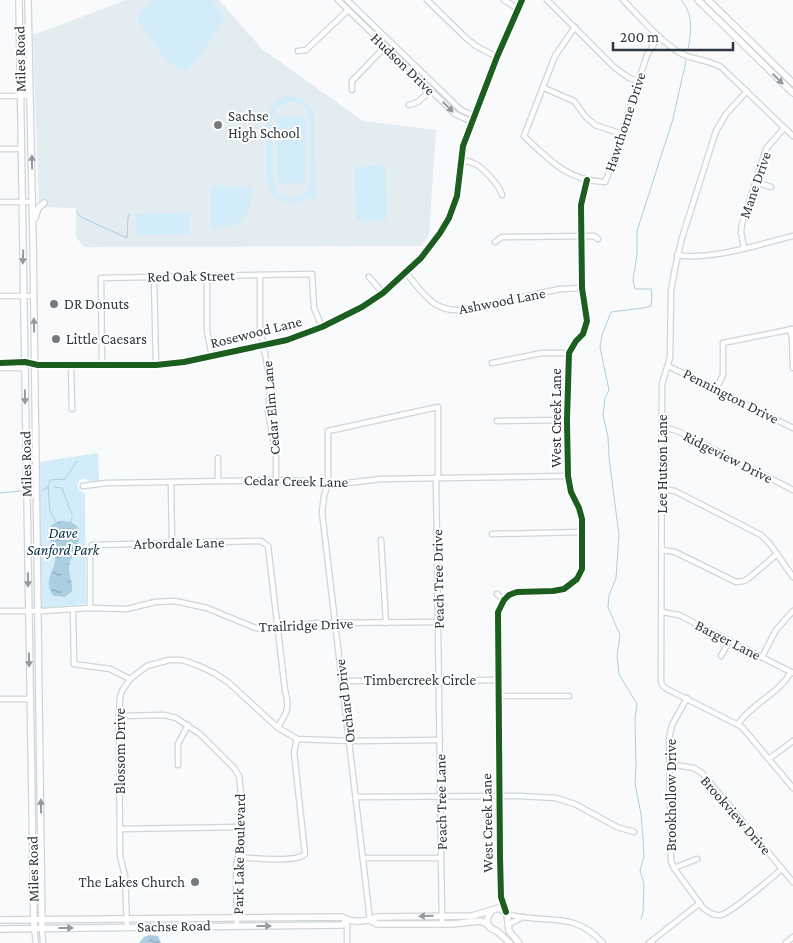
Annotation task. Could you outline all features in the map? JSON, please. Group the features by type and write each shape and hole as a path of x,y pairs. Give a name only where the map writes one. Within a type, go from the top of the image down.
{"main road":[{"name":"Miles Road","path":"19,0 34,928"},
{"name":"Miles Road","path":"28,0 33,227 42,928"},
{"path":"698,0 793,93"},
{"path":"708,0 793,83"},
{"path":"33,227 36,212 44,203"},
{"path":"27,508 37,508"},
{"path":"30,762 41,762"},
{"path":"510,943 487,924 487,917 493,910 499,908 507,913 511,935 519,943"},
{"name":"Sachse Road","path":"0,929 342,925 347,921 370,920 377,917 472,916 493,910"},
{"name":"Sachse Road","path":"0,920 342,917 347,921"},
{"name":"Sachse Road","path":"370,920 377,924 442,924 480,921 487,924"},
{"path":"498,932 509,925"}],"street":[{"name":"Hudson Drive","path":"338,0 455,114 472,122"},
{"name":"Hudson Drive","path":"347,0 460,110 474,116"},
{"path":"427,0 466,38 476,46 498,57"},
{"path":"504,0 518,9"},
{"name":"Rosewood Lane","path":"0,363 25,365 156,365 184,362 287,340 322,327 362,307 383,293 421,258 449,218 457,196 463,146 522,0"},
{"path":"547,0 614,66 629,78 639,81"},
{"path":"623,0 659,36 682,54 712,62 720,67 793,136"},
{"path":"298,52 306,50 348,10"},
{"path":"575,27 555,56 524,136 553,164 570,175 586,180"},
{"name":"Hawthorne Drive","path":"586,180 605,182 647,55 659,36"},
{"path":"352,90 352,81 385,47"},
{"path":"544,88 574,102 595,125 622,134"},
{"path":"409,105 418,102 430,91"},
{"name":"Lee Hutson Lane","path":"747,91 726,114 716,131 677,256 670,308 670,350 668,366 662,384 661,682 667,689 738,724 793,788"},
{"path":"0,96 30,96"},
{"name":"Mane Drive","path":"744,248 742,224 766,149 784,128"},
{"path":"0,149 22,149"},
{"path":"461,160 472,162 480,167 500,188 502,195"},
{"name":"West Creek Lane","path":"507,913 501,897 498,612 509,595 516,592 564,589 574,583 582,569 582,532 579,508 571,492 568,476 567,420 569,353 583,334 587,321 582,288 581,205 586,180"},
{"path":"755,182 771,187"},
{"path":"0,202 32,202"},
{"path":"495,242 502,237 594,236 598,239"},
{"path":"677,256 699,257 793,236"},
{"name":"Ashwood Lane","path":"406,273 436,305 452,310 462,310 560,289 582,288"},
{"name":"Red Oak Street","path":"102,364 102,278 312,274 314,308 322,327"},
{"name":"Cedar Elm Lane","path":"260,275 260,328 272,385 268,411 276,456 276,481"},
{"path":"207,276 207,330 212,356"},
{"path":"154,277 156,365"},
{"path":"369,277 383,293"},
{"path":"0,296 34,296"},
{"path":"716,389 722,375 724,343 792,329 793,368"},
{"path":"492,363 542,353 569,353"},
{"path":"71,364 72,409"},
{"name":"Rosewood Lane","path":"0,368 25,365"},
{"name":"Pennington Drive","path":"668,366 793,428"},
{"path":"328,483 328,431 438,407 437,478"},
{"path":"497,421 567,420"},
{"name":"Ridgeview Drive","path":"662,429 680,432 793,490"},
{"path":"218,458 218,481"},
{"name":"Cedar Creek Lane","path":"83,486 107,483 218,481 339,484 381,479 568,476"},
{"name":"Peach Tree Drive","path":"437,478 439,680"},
{"path":"170,482 172,543"},
{"name":"Orchard Drive","path":"328,483 322,512 370,920"},
{"path":"662,489 675,491 754,531 765,539 793,577"},
{"path":"492,534 582,532"},
{"path":"381,540 386,623"},
{"name":"Arbordale Lane","path":"90,608 90,549 92,545 262,541 268,546 278,628"},
{"path":"662,550 675,552 736,582 749,578 777,554"},
{"path":"497,594 504,600"},
{"name":"Trailridge Drive","path":"0,611 90,608 127,609 155,602 175,602 207,608 264,630 336,623 439,622"},
{"path":"73,609 74,664 110,669 130,679 147,666 157,663 182,660 197,665 228,682 277,727 297,739 350,741 440,740"},
{"path":"762,657 776,630 793,611"},
{"name":"Barger Lane","path":"662,612 679,615 792,673"},
{"path":"277,727 285,717 287,698 278,628"},
{"path":"721,656 729,641"},
{"path":"738,724 745,715 792,673"},
{"name":"Blossom Drive","path":"127,927 125,876 121,863 119,716 120,698 130,679"},
{"name":"Peach Tree Lane","path":"439,680 442,924"},
{"name":"Timbercreek Circle","path":"343,681 498,680"},
{"path":"498,696 569,696"},
{"name":"Brookhollow Drive","path":"687,698 672,725 669,740 671,861 674,868 708,912 715,914 724,914 730,911 782,869"},
{"path":"0,699 29,699"},
{"name":"Park Lake Boulevard","path":"119,716 164,715 176,718 188,725 219,752 239,776 241,845 236,866 237,926"},
{"path":"178,765 178,744 188,725"},
{"path":"238,857 261,859 300,858 305,854 294,752 297,739"},
{"path":"769,759 793,740"},
{"name":"Brookview Drive","path":"669,764 694,768 702,773 793,882"},
{"path":"357,797 499,796 556,798 575,804 618,827 634,832"},
{"path":"120,829 241,828"},
{"path":"364,858 441,858"},
{"path":"674,868 697,859"},
{"name":"West Creek Lane","path":"493,910 501,897"},
{"path":"649,943 700,903"},
{"path":"507,913 523,917 570,921 594,933 603,943"},
{"path":"509,925 523,917"},
{"path":"347,921 347,943"},
{"path":"34,928 36,943"},
{"path":"42,928 43,943"},
{"path":"786,943 793,937"}],"shaded area":[{"name":"Sachse High School","path":"126,0 219,0 262,49 363,121 436,130 429,236 421,246 84,247 76,237 76,208 39,207 33,35"}],"green space":[{"path":"153,0 212,0 225,17 201,55 187,69 178,69 163,56 137,19 140,12"},
{"path":"288,96 302,99 309,105 313,114 316,199 311,199 310,195 304,200 290,203 284,202 273,195 267,181 266,120 273,104","holes":["292,102 302,106 307,112 309,120 310,183 301,195 288,198 278,194 273,180 272,116 278,107"]},
{"path":"276,117 306,117 306,183 277,183"},
{"path":"385,165 387,220 356,221 354,167"},
{"path":"251,186 250,205 243,218 230,225 211,228 210,190 213,187"},
{"path":"190,213 190,234 136,235 136,214"},
{"name":"Dave Sanford Park","path":"98,453 99,481 91,482 84,478 77,485 80,491 85,493 86,604 41,608 39,462"}],"water":[{"path":"62,521 71,522 77,526 79,533 78,544 69,568 72,591 65,597 54,596 49,585 55,555 49,537 49,529 53,524"},
{"path":"150,935 158,936 161,943 139,943 144,937"}],"waterway":[{"path":"681,0 690,17 691,30 688,50"},
{"path":"641,919 644,884 640,870 644,857 641,814 635,784 635,717 637,704 619,674 617,656 620,635 608,607 609,595 616,578 619,535 608,437 603,415 605,398 609,390 600,347 602,335 611,312 651,306 651,289 635,289 633,280 637,255 637,231 673,119 686,61"},
{"path":"77,212 81,217 127,238 128,217 130,214"},
{"path":"48,487 50,480 65,479 77,461"},
{"path":"43,490 48,487 50,511 56,522"},
{"path":"54,487 62,488 72,515"},
{"path":"0,493 21,491"},
{"path":"71,522 72,518"}],"cycle path":[{"path":"0,363 25,362 38,365 156,365 184,362 287,340 322,327 362,307 383,293 421,258 449,218 457,196 463,146 497,57 522,0"},
{"path":"506,912 501,897 498,612 509,595 517,592 564,589 577,579 582,569 582,519 571,492 568,476 567,420 569,353 583,334 587,321 582,288 581,205 587,180"}],"place":[{"name":"Sachse High School","path":"218,125"},
{"name":"DR Donuts","path":"54,304"},
{"name":"Little Caesars","path":"56,339"},
{"name":"The Lakes Church","path":"195,882"}]}
